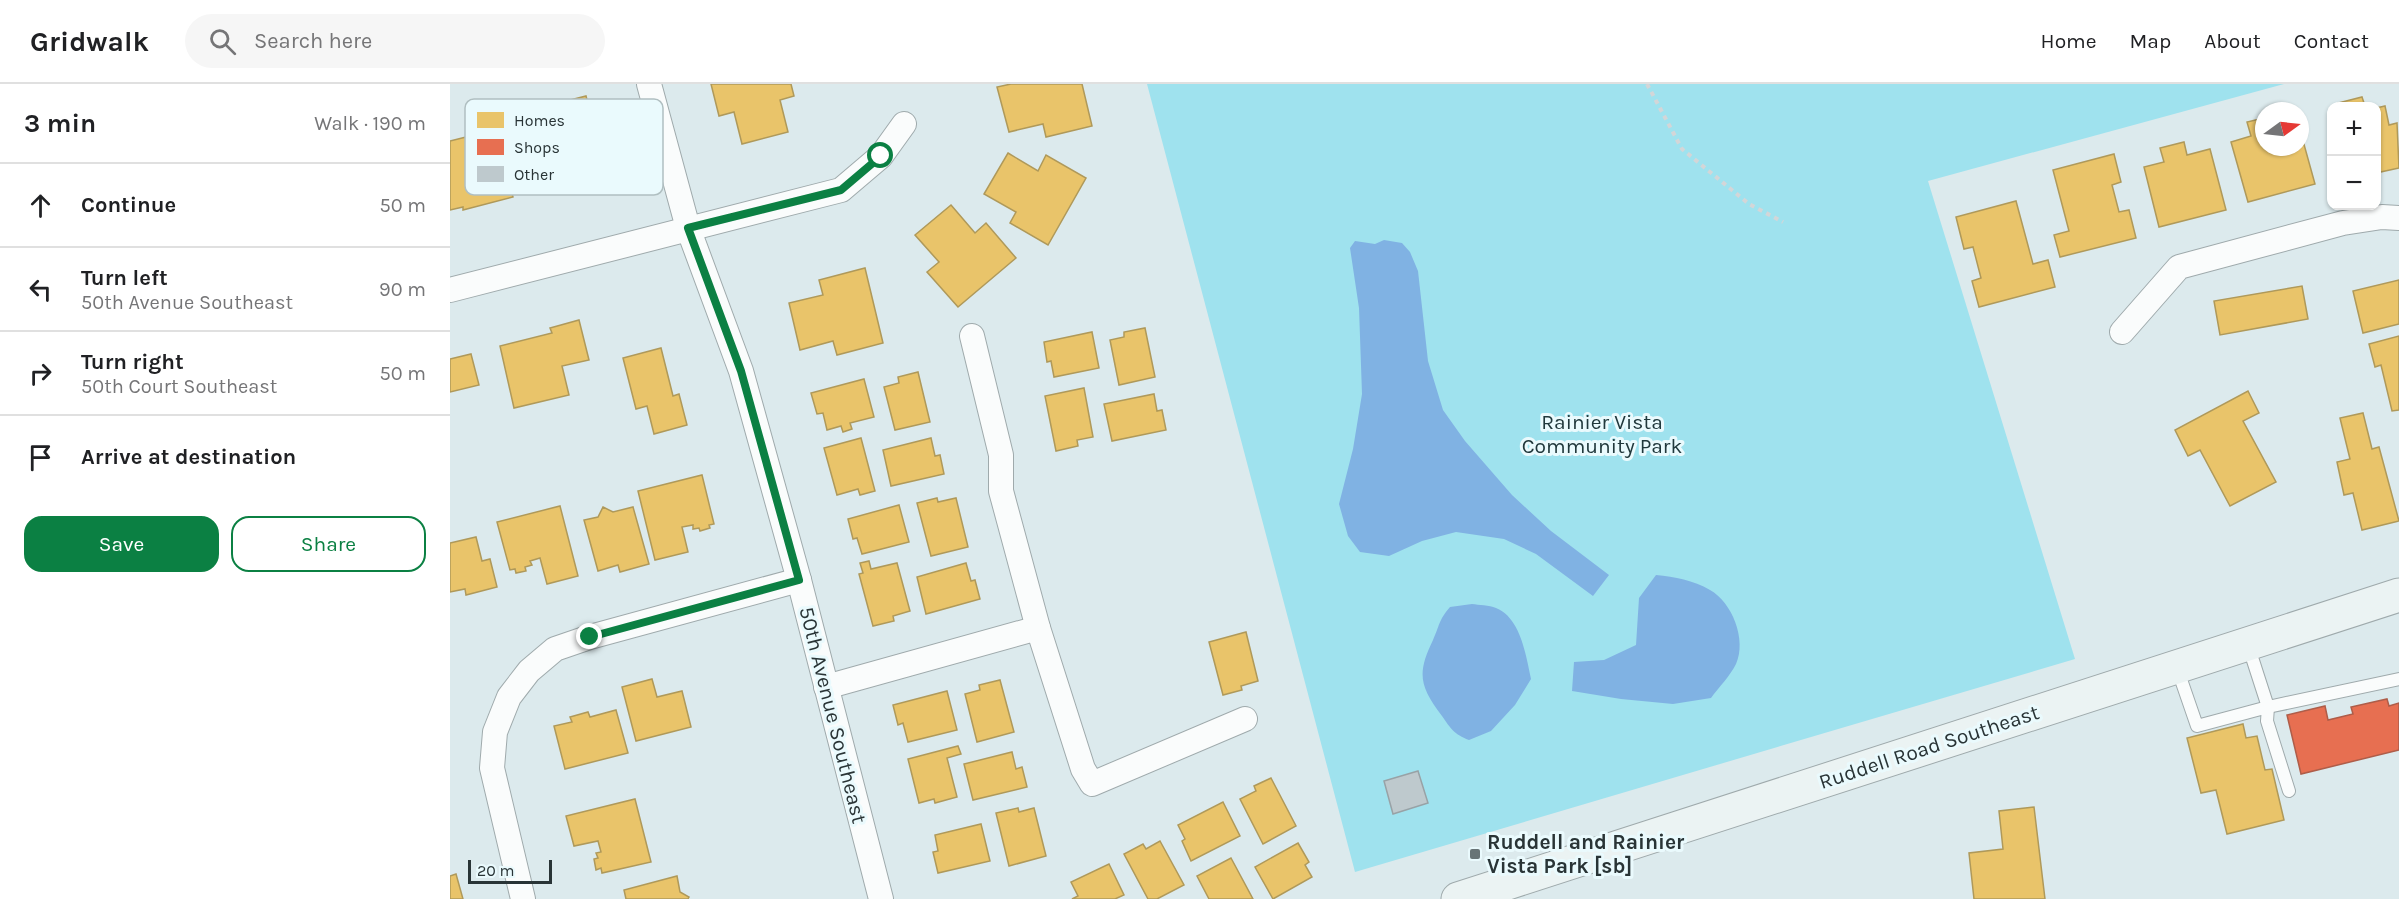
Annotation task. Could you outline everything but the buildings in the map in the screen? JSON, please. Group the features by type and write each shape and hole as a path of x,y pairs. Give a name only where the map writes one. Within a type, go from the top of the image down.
{"main road":[{"name":"Ruddell Road Southeast","path":"1458,899 2399,595"}],"street":[{"name":"50th Avenue Southeast","path":"650,84 654,99"},
{"path":"450,290 841,190 881,156 904,124"},
{"name":"50th Avenue Southeast","path":"663,133 688,228 741,371 799,580 881,899"},
{"path":"2122,332 2179,267 2343,223 2382,217 2399,218"},
{"path":"972,336 1001,454 1001,491 1038,628 1083,769 1092,784 1245,719"},
{"path":"523,899 492,768 495,732 509,697 529,671 555,649 590,637 799,580"},
{"path":"826,687 1038,628"}],"lane":[{"path":"2248,644 2268,707 2267,722 2289,790"},
{"path":"2176,667 2197,726 2268,707 2399,679"}],"path":[{"path":"1647,84 1682,150 1749,204 1783,222"}],"green space":[{"name":"Rainier Vista Community Park","path":"1147,84 2284,84 1928,181 2075,659 1355,872"}],"shaded area":[{"path":"1384,240 1402,243 1410,252 1418,271 1428,361 1443,410 1465,441 1512,495 1551,531 1609,575 1593,596 1536,554 1504,539 1456,532 1422,541 1389,556 1360,552 1348,536 1339,504 1353,449 1362,394 1359,308 1350,248 1355,241 1375,244"},
{"path":"1656,575 1697,584 1710,590 1725,603 1735,622 1740,644 1736,664 1731,673 1711,698 1673,704 1572,691 1574,662 1604,660 1636,645 1639,598"},
{"path":"1472,604 1496,608 1511,620 1521,639 1531,679 1515,705 1491,731 1469,740 1453,731 1434,705 1425,687 1423,671 1424,662 1446,612 1450,607"}],"place":[{"name":"Ruddell and Rainier Vista Park [sb]","path":"1475,854"}],"route":[{"path":"590,637 799,580 741,371 688,228 841,190 881,156"}]}
